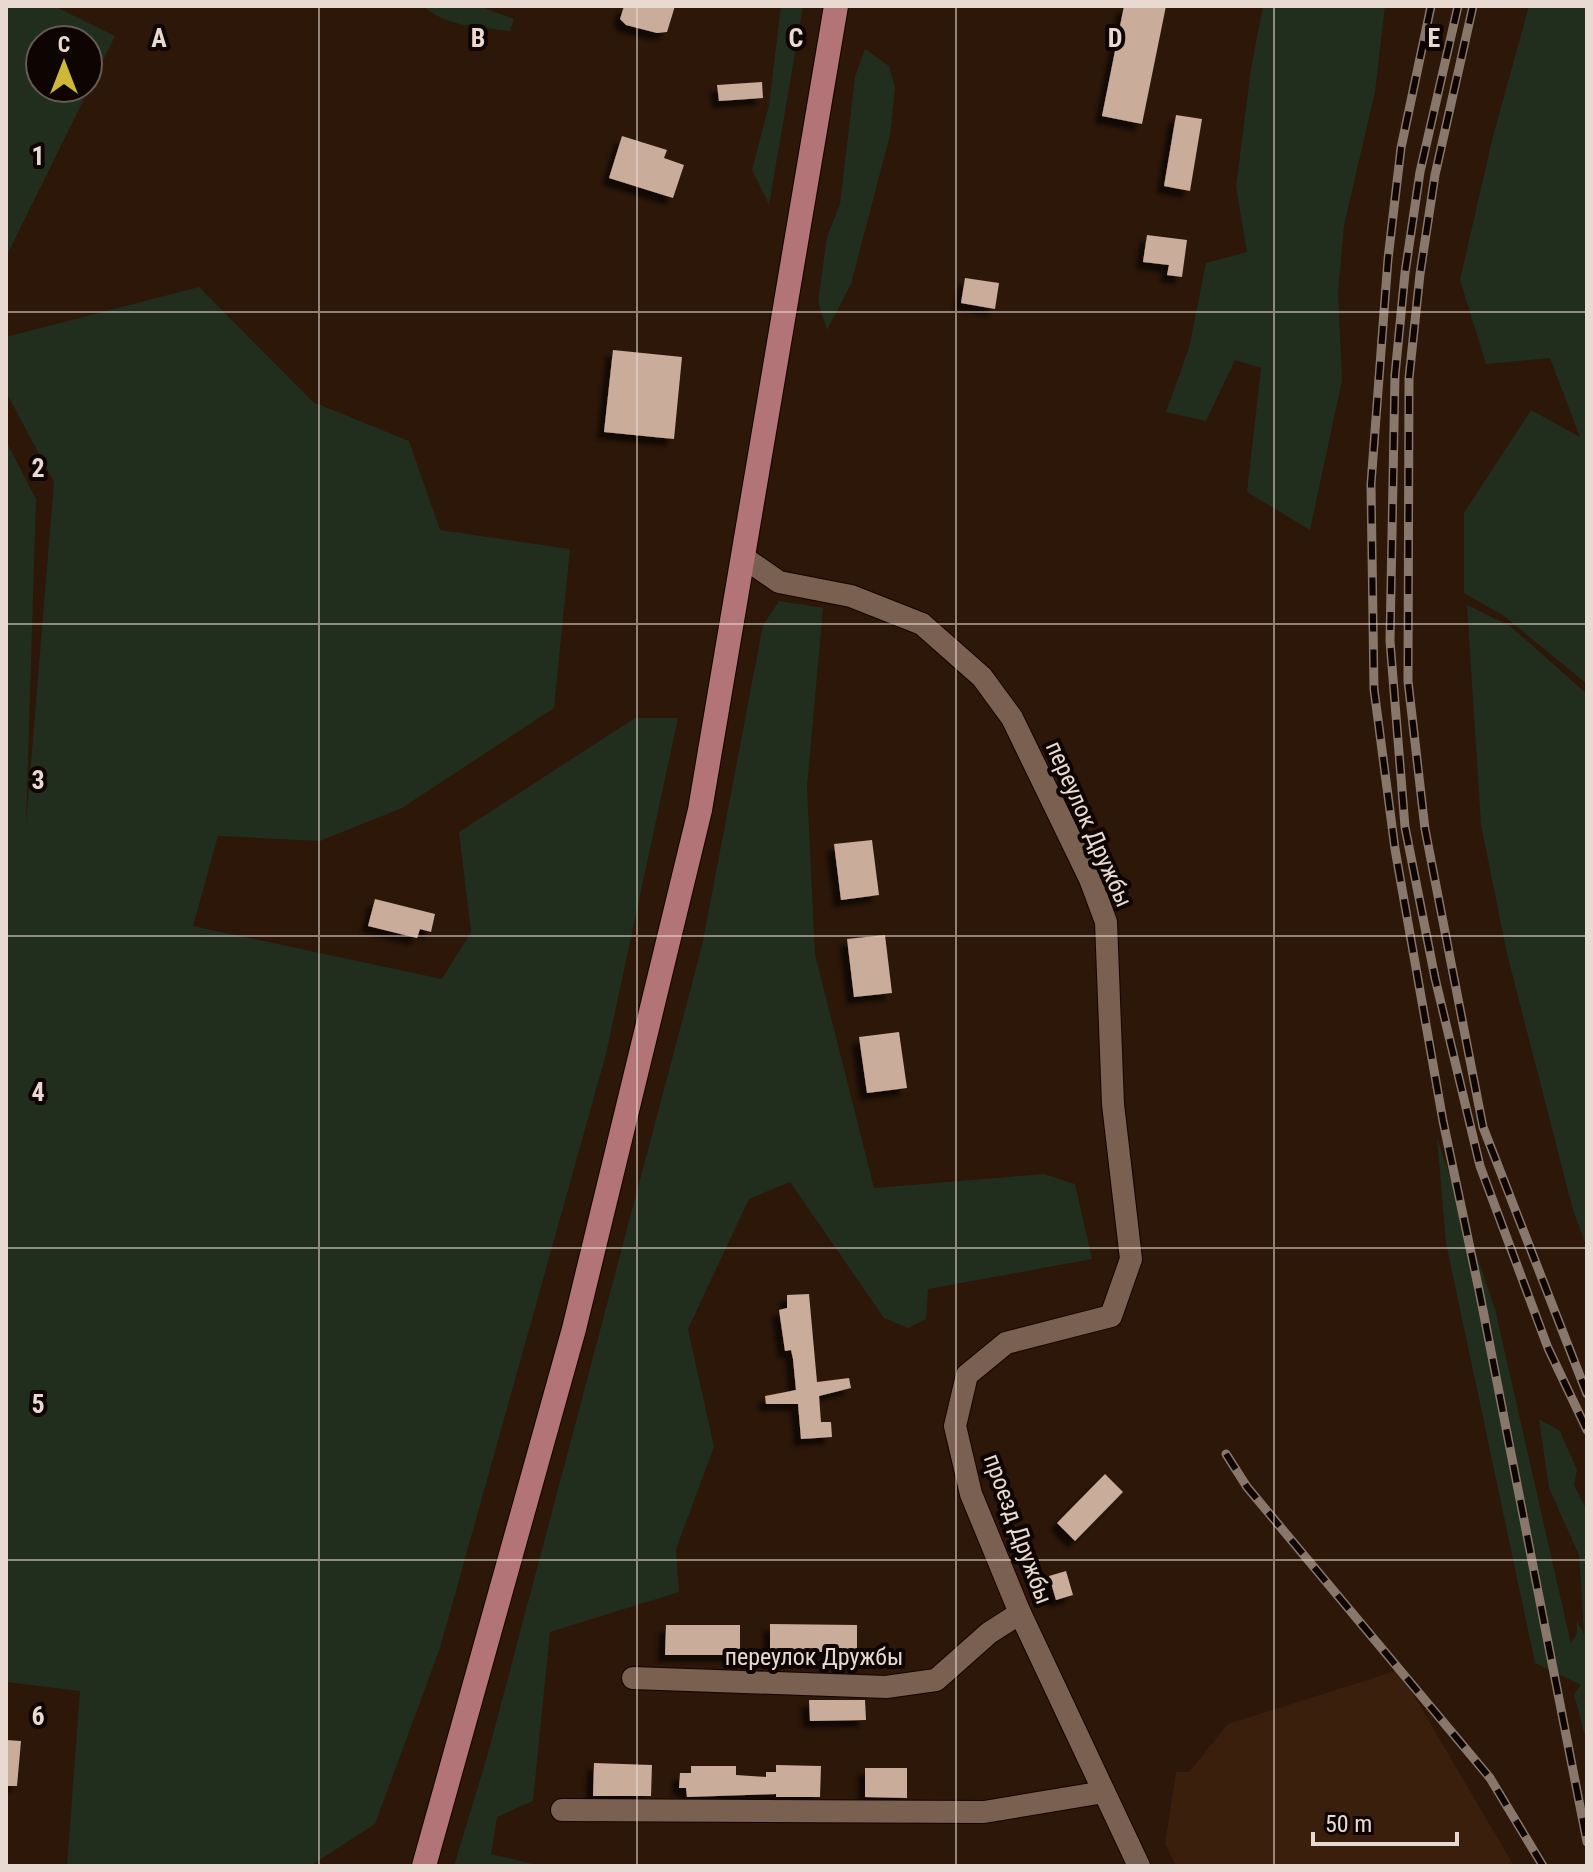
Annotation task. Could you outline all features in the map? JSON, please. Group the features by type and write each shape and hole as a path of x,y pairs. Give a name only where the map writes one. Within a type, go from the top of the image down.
{"main road":[{"path":"424,1866 574,1329 650,1028 700,810 836,6"}],"street":[{"name":"переулок Дружбы","path":"743,557 779,582 851,596 922,624 982,677 1012,718 1090,879 1106,922 1113,1104 1131,1259 1111,1316 1059,1328"},
{"name":"проезд Дружбы","path":"1059,1328 1006,1343 967,1375 955,1426 971,1494 1020,1613 1139,1866"},
{"name":"переулок Дружбы","path":"633,1678 886,1687 936,1680 989,1633 1020,1613"},
{"path":"562,1810 984,1812 1104,1792"}],"shaded area":[{"path":"1399,1670 1514,1866 1176,1866 1165,1844 1176,1772 1189,1772 1228,1724"}],"green space":[{"path":"6,6 54,6 91,24 24,24 24,104 81,104 6,257"},
{"path":"423,6 479,6 514,19 510,31 475,27 442,18"},
{"path":"781,6 803,6 769,205 752,170 769,105"},
{"path":"1263,6 1385,6 1375,92 1344,225 1338,294 1342,380 1310,530 1247,492 1261,368 1235,360 1206,421 1166,412 1189,348 1206,263 1247,252 1236,187 1251,69"},
{"path":"1529,6 1587,6 1587,684 1504,616 1464,593 1464,513 1531,410 1580,437 1550,358 1486,364 1460,280 1492,140"},
{"path":"104,31 115,36 104,58"},
{"path":"865,49 889,66 895,88 890,135 851,284 827,330 818,302 827,237 840,204 855,77"},
{"path":"199,287 313,402 409,441 440,530 570,549 554,708 402,808 320,841 218,836 193,926 442,979 471,932 459,832 635,718 678,718 606,1054 440,1648 375,1824 310,1866 67,1866 80,1691 6,1682 6,441 36,499 26,825 54,482 6,392 6,337"},
{"path":"779,601 823,608 807,787 815,954 874,1188 1044,1174 1075,1184 1092,1259 928,1289 926,1319 908,1328 884,1318 790,1182 749,1199 688,1329 714,1447 676,1549 679,1592 550,1632 533,1801 497,1817 491,1854 541,1866 454,1866 487,1757 702,946 763,625"},
{"path":"1467,605 1510,626 1587,694 1587,1248 1573,1210 1507,954 1481,825"},
{"path":"1437,1138 1495,1309 1571,1644 1577,1633 1577,1621 1584,1634 1579,1555 1549,1488 1539,1419 1560,1431 1577,1470 1574,1485 1587,1510 1587,1744 1574,1694 1581,1685 1535,1663 1446,1243"}],"building":[{"path":"624,6 675,6 667,32 657,33 626,25 620,19"},
{"path":"1124,6 1166,6 1142,124 1102,116"},
{"path":"762,82 763,98 719,101 717,85"},
{"path":"1176,115 1202,119 1190,191 1164,186"},
{"path":"622,136 667,150 664,158 684,165 673,198 609,178"},
{"path":"1147,235 1187,240 1182,277 1167,275 1169,265 1143,262"},
{"path":"965,278 999,283 995,309 961,303"},
{"path":"613,350 682,357 674,439 604,432"},
{"path":"872,840 879,895 841,900 834,844"},
{"path":"375,899 435,914 431,932 420,929 417,938 368,926"},
{"path":"885,935 892,993 854,997 847,939"},
{"path":"899,1032 907,1088 867,1093 859,1037"},
{"path":"809,1294 817,1382 849,1378 851,1388 819,1396 821,1422 831,1422 832,1437 801,1439 798,1404 766,1404 765,1396 796,1390 793,1359 791,1350 785,1351 779,1310 787,1308 787,1295"},
{"path":"1105,1474 1123,1492 1075,1541 1057,1523"},
{"path":"1066,1571 1073,1595 1056,1600 1049,1576"},
{"path":"770,1624 857,1625 857,1652 770,1652"},
{"path":"666,1625 740,1625 740,1655 665,1655"},
{"path":"809,1700 865,1700 866,1720 810,1721"},
{"path":"6,1740 21,1741 17,1786 6,1786"},
{"path":"594,1763 652,1765 651,1796 593,1796"},
{"path":"776,1765 821,1766 820,1797 776,1797 776,1794 687,1797 686,1788 679,1788 680,1773 691,1773 691,1766 736,1766 736,1775 766,1777 766,1772 776,1772"},
{"path":"865,1768 907,1768 907,1798 865,1797"}],"railway":[{"path":"1431,6 1401,148 1388,259 1371,484 1374,689 1395,849 1443,1121 1587,1842"},
{"path":"1458,6 1420,172 1405,273 1395,375 1390,641 1405,827 1435,978 1480,1166 1548,1348 1587,1430"},
{"path":"1473,6 1435,175 1409,378 1408,681 1425,829 1483,1127 1587,1394"},
{"path":"1226,1454 1247,1487 1490,1778 1543,1866"}]}
